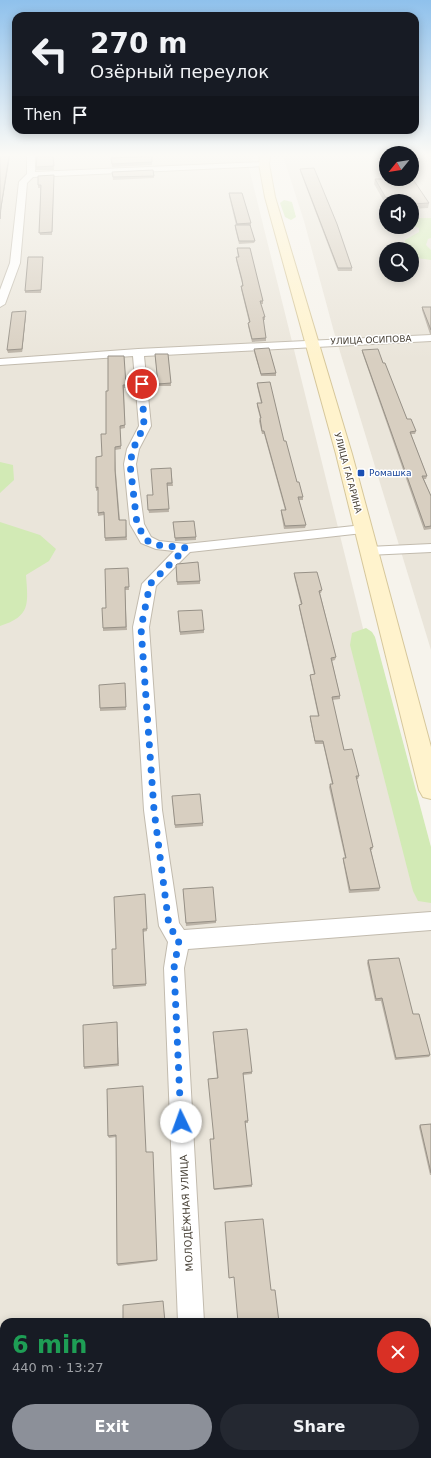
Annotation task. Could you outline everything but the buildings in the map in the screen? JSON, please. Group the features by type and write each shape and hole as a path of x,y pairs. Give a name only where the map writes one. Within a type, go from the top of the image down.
{"main road":[{"name":"УЛИЦА ГАГАРИНА","path":"278,224 344,454 431,790"}],"street":[{"path":"0,304 16,263 19,224"},
{"name":"УЛИЦА ОСИПОВА","path":"0,362 311,341 431,338"},
{"path":"138,352 144,426 133,449 130,464 137,524 144,537 151,543 156,545 186,548 363,529"},
{"path":"186,548 150,584 141,628 154,810 169,926 179,940 431,921"},
{"path":"368,550 431,548"},
{"name":"МОЛОДЁЖНАЯ УЛИЦА","path":"179,940 174,968 191,1318"}],"shaded area":[{"path":"0,224 263,224 431,903 431,1318 0,1318"},
{"path":"305,224 379,224 379,234 419,234 419,224 431,224 431,650 334,332"}],"green space":[{"path":"419,224 431,224 431,238 428,239 426,245 431,250 431,260 419,258 419,242 405,242 405,240 416,234 419,234"},
{"path":"0,462 13,465 14,480 0,493"},
{"path":"0,522 40,535 56,549 49,561 26,575 27,601 22,613 17,618 0,626"},
{"path":"366,628 372,632 375,637 431,847 431,903 418,901 413,891 350,645 352,633"}],"place":[{"name":"Ромашка","path":"361,473"}],"route":[{"path":"142,384 144,426 142,433 133,449 130,464 137,524 141,534 146,540 156,545 186,548 150,584 141,628 154,810 169,926 179,940 174,968 181,1122"}]}
